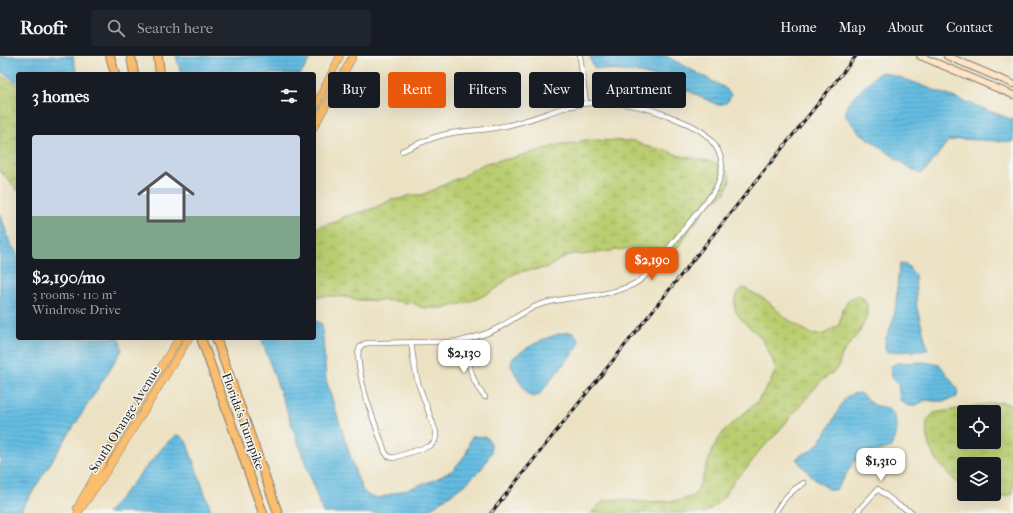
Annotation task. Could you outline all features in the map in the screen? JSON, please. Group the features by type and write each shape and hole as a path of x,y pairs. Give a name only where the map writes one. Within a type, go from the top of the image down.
{"highway":[{"path":"110,56 114,72"},
{"path":"116,56 119,72"},
{"path":"131,56 134,72"},
{"path":"158,56 160,72"},
{"name":"Florida's Turnpike","path":"202,340 264,513"},
{"name":"Florida's Turnpike","path":"217,340 278,513"}],"main road":[{"path":"316,105 340,56"},
{"path":"316,123 353,56"},
{"path":"920,56 1013,95"},
{"path":"947,56 1013,84"},
{"name":"South Orange Avenue","path":"74,513 115,441 178,340"},
{"name":"South Orange Avenue","path":"78,513 188,341"}],"street":[{"path":"580,57 586,103"},
{"path":"402,151 425,141 447,134 498,128 524,122 561,109 586,103 612,102 633,105 658,112 686,123 706,134 715,144 721,155 722,173 713,193 652,268 635,284 602,294 559,300 539,305 523,312 499,328 464,340 368,343 362,344 359,348 358,354 361,379 385,452 388,456 393,458 430,446 435,443 436,438 436,432 418,383 411,342"},
{"path":"464,340 477,386 485,397"},
{"path":"775,513 781,502 795,488 804,483"},
{"path":"856,513 878,489 898,505 913,513"}],"green space":[{"path":"0,76 16,84 16,188 0,171"},
{"path":"585,140 634,141 644,146 665,150 677,155 709,161 721,166 729,174 730,181 725,193 705,207 699,219 692,226 680,245 675,249 662,250 639,247 582,255 570,255 548,267 516,273 489,293 471,301 450,307 430,308 421,307 411,302 358,300 346,297 316,297 316,227 339,221 343,217 372,209 391,200 411,195 422,195 463,177 471,170 486,163 512,158 562,144 576,143"},
{"path":"744,288 765,299 787,319 813,335 824,334 839,325 842,311 848,300 858,295 864,299 867,305 867,317 860,331 842,354 836,370 821,381 771,440 759,451 747,468 733,482 723,498 705,513 591,513 603,501 616,499 642,502 677,501 691,497 697,492 714,446 725,430 757,402 771,381 776,369 761,338 742,320 735,309 734,303 736,296"},
{"path":"1000,402 1013,405 1013,494 1001,497 1001,457 957,457 957,483 940,464 931,450 926,430 928,419 934,413 957,409 957,449 1001,449 1001,405 982,405"}],"water":[{"path":"0,56 73,56 77,72 16,72 16,82 0,71"},
{"path":"176,56 312,56 302,72 180,72"},
{"path":"590,56 666,56 725,88 731,94 726,103 718,105 686,90 686,72 631,72 595,68 592,64"},
{"path":"882,72 905,79 1013,120 1013,142 961,139 948,141 927,169 921,174 910,168 859,132 845,115 848,103 875,76"},
{"path":"0,213 10,243 16,252 16,340 120,340 122,350 19,513 0,513"},
{"path":"900,264 907,265 915,275 917,308 928,350 886,352 885,343 895,313"},
{"path":"316,321 322,324 326,380 356,474 363,491 369,496 379,498 432,481 453,470 466,454 470,440 473,436 486,437 491,443 491,453 482,468 467,483 430,509 429,513 323,513 262,340 316,340"},
{"path":"569,332 575,334 579,340 578,346 540,394 533,397 527,394 511,366 512,359 517,354 539,342 554,335"},
{"path":"924,362 940,365 958,390 957,397 942,401 926,400 914,406 908,406 900,400 898,385 892,376 890,369 892,365 898,363"},
{"path":"860,393 872,404 888,409 893,414 896,423 894,439 890,448 868,453 855,460 836,490 830,490 814,479 796,459 809,452 821,440 846,397 852,394"},
{"path":"175,435 181,436 186,441 212,513 107,513 165,445"}],"railway":[{"path":"491,513 856,56"}]}
